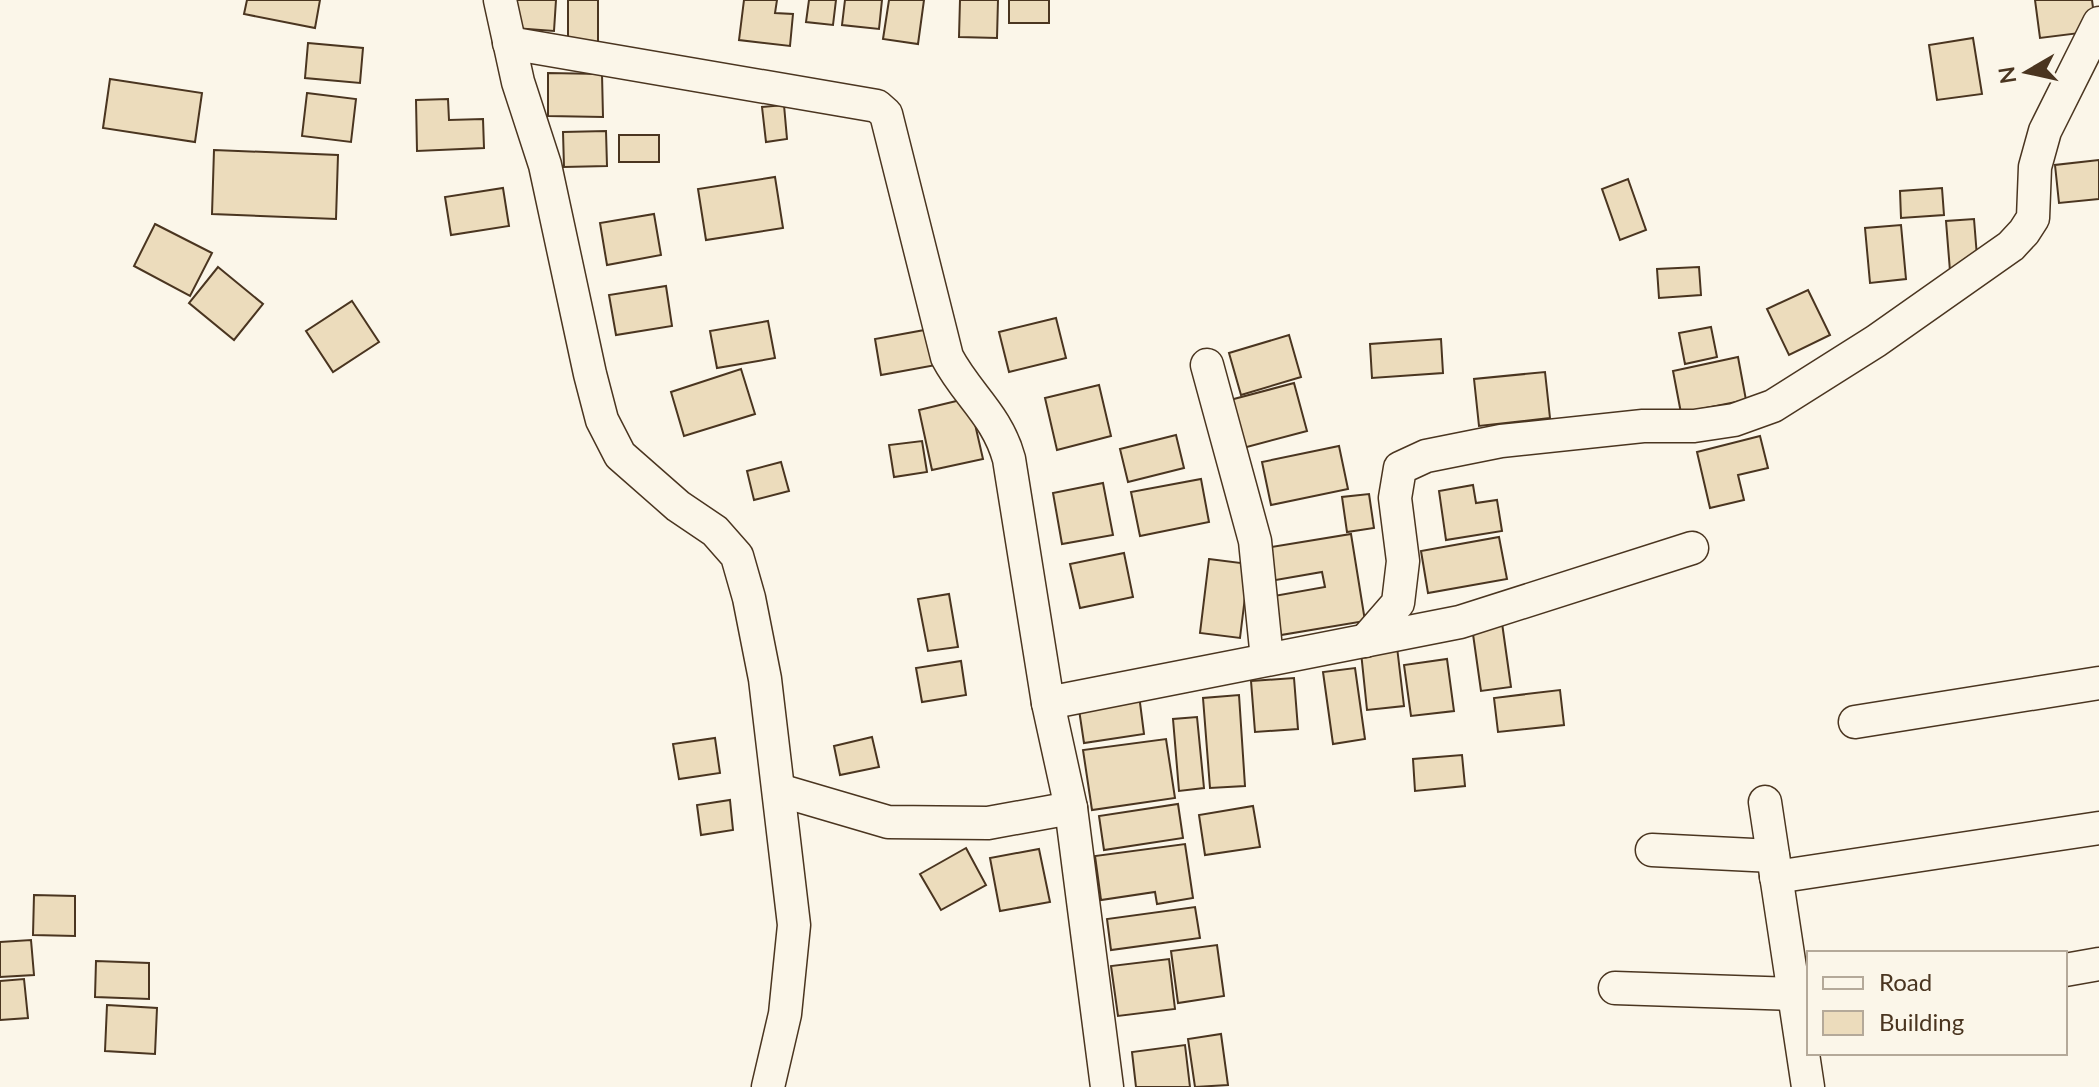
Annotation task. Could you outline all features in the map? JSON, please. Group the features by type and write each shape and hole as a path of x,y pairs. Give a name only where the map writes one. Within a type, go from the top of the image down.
{"street":[{"path":"500,0 518,82 545,165 602,420 620,455 678,506 715,531 737,556 749,598 762,665 794,925 785,1014 768,1087"},
{"path":"1365,641 1398,603 1403,561 1395,498 1400,468 1426,456 1501,441 1643,426 1694,426 1734,420 1773,406 1876,341 2011,246 2033,218 2035,167 2045,131 2099,23"},
{"path":"509,43 877,106 886,114 947,357 957,376 1003,436 1009,459 1048,703 1071,808 1107,1087"},
{"path":"1207,365 1255,541 1267,659"},
{"path":"1048,703 1460,622 1692,548"},
{"path":"1855,722 2099,683"},
{"path":"779,790 888,822 988,823 1071,808"},
{"path":"1765,802 1800,1006 1808,1087"},
{"path":"1652,850 1774,867 2099,828"},
{"path":"2067,970 2099,964"},
{"path":"1615,988 1800,1006"}],"building":[{"path":"247,0 320,0 315,28 244,14"},
{"path":"516,0 556,0 554,31 514,28"},
{"path":"568,0 598,0 598,44 568,43"},
{"path":"744,0 777,0 775,13 793,14 790,46 739,40"},
{"path":"809,0 836,0 833,25 806,22"},
{"path":"845,0 882,0 879,29 842,25"},
{"path":"889,0 924,0 918,44 883,39"},
{"path":"960,0 998,0 997,38 959,37"},
{"path":"1009,0 1049,0 1049,23 1009,23"},
{"path":"2035,0 2092,0 2096,31 2040,38"},
{"path":"1973,38 1982,94 1937,100 1929,45"},
{"path":"308,43 363,48 360,83 305,78"},
{"path":"548,73 602,74 603,117 548,116"},
{"path":"110,79 202,93 195,142 103,128"},
{"path":"307,93 356,99 351,142 302,136"},
{"path":"448,99 449,120 483,119 484,148 417,151 416,100"},
{"path":"784,105 787,139 766,142 762,107"},
{"path":"606,131 607,166 564,167 563,132"},
{"path":"619,135 659,135 659,162 619,162"},
{"path":"214,150 338,155 336,219 212,214"},
{"path":"2099,160 2099,199 2059,203 2055,165"},
{"path":"775,177 783,228 706,240 698,189"},
{"path":"1628,179 1646,230 1620,240 1602,189"},
{"path":"503,188 509,226 451,235 445,197"},
{"path":"1942,188 1944,215 1901,218 1900,191"},
{"path":"654,214 661,255 607,265 600,223"},
{"path":"1974,219 1978,269 1950,271 1946,221"},
{"path":"155,224 212,253 190,296 134,266"},
{"path":"1901,225 1906,279 1870,283 1865,228"},
{"path":"218,267 263,304 234,340 189,303"},
{"path":"1699,267 1701,295 1659,298 1657,269"},
{"path":"666,286 672,326 616,335 609,295"},
{"path":"1808,290 1830,335 1789,355 1767,309"},
{"path":"352,301 379,342 333,372 306,331"},
{"path":"1056,318 1066,358 1009,372 999,332"},
{"path":"768,321 775,358 717,368 710,331"},
{"path":"1711,327 1717,357 1685,364 1679,333"},
{"path":"930,329 936,365 881,375 875,339"},
{"path":"1289,335 1301,377 1241,395 1229,353"},
{"path":"1441,339 1443,373 1372,378 1370,344"},
{"path":"1738,357 1746,400 1681,413 1673,371"},
{"path":"741,369 755,414 684,436 671,392"},
{"path":"1545,372 1550,418 1479,426 1474,379"},
{"path":"1294,383 1307,431 1243,448 1230,400"},
{"path":"1099,385 1111,436 1057,450 1045,398"},
{"path":"969,398 983,459 932,470 919,410"},
{"path":"1176,435 1184,468 1128,482 1120,449"},
{"path":"1760,436 1768,468 1738,475 1744,500 1710,508 1697,452"},
{"path":"922,441 927,472 894,477 889,445"},
{"path":"1339,446 1348,489 1271,505 1262,462"},
{"path":"781,462 789,491 754,500 747,471"},
{"path":"1201,479 1209,522 1140,536 1131,492"},
{"path":"1103,483 1113,535 1062,544 1053,493"},
{"path":"1473,485 1476,503 1497,500 1502,531 1446,540 1439,491"},
{"path":"1369,494 1374,528 1347,532 1342,497"},
{"path":"1351,534 1365,621 1281,635 1274,596 1325,587 1322,572 1270,581 1265,548"},
{"path":"1499,537 1507,579 1428,593 1421,551"},
{"path":"1124,553 1133,597 1080,608 1070,564"},
{"path":"1209,559 1249,564 1240,638 1200,633"},
{"path":"949,594 958,647 928,651 918,599"},
{"path":"1502,623 1511,687 1481,691 1472,627"},
{"path":"1397,647 1404,706 1367,710 1361,652"},
{"path":"1447,659 1454,711 1411,716 1404,665"},
{"path":"961,661 966,695 922,702 916,668"},
{"path":"1355,668 1365,739 1333,744 1323,672"},
{"path":"1294,678 1298,729 1255,732 1251,681"},
{"path":"1560,690 1564,725 1498,732 1494,698"},
{"path":"1139,695 1144,734 1084,743 1078,703"},
{"path":"1239,695 1245,786 1210,788 1203,698"},
{"path":"1197,717 1204,788 1179,791 1173,719"},
{"path":"872,737 879,767 840,775 834,746"},
{"path":"715,738 720,773 679,779 673,744"},
{"path":"1166,739 1175,798 1092,810 1083,750"},
{"path":"1462,755 1465,786 1415,791 1413,759"},
{"path":"730,800 733,830 701,835 697,805"},
{"path":"1178,804 1183,838 1104,850 1099,816"},
{"path":"1253,806 1260,847 1205,855 1199,815"},
{"path":"1185,844 1193,898 1157,904 1155,892 1101,900 1095,856"},
{"path":"966,848 986,885 941,910 920,874"},
{"path":"1039,849 1050,902 1000,911 990,858"},
{"path":"34,895 75,896 75,936 33,935"},
{"path":"1195,907 1200,938 1111,950 1107,919"},
{"path":"31,940 34,975 0,977 0,942"},
{"path":"1217,945 1224,996 1178,1003 1171,951"},
{"path":"1169,959 1175,1009 1118,1016 1111,966"},
{"path":"96,961 149,963 149,999 95,997"},
{"path":"24,979 28,1018 0,1020 0,981"},
{"path":"107,1005 157,1008 155,1054 105,1051"},
{"path":"1221,1034 1228,1085 1195,1087 1188,1039"},
{"path":"1185,1045 1190,1087 1136,1087 1132,1052"}]}
